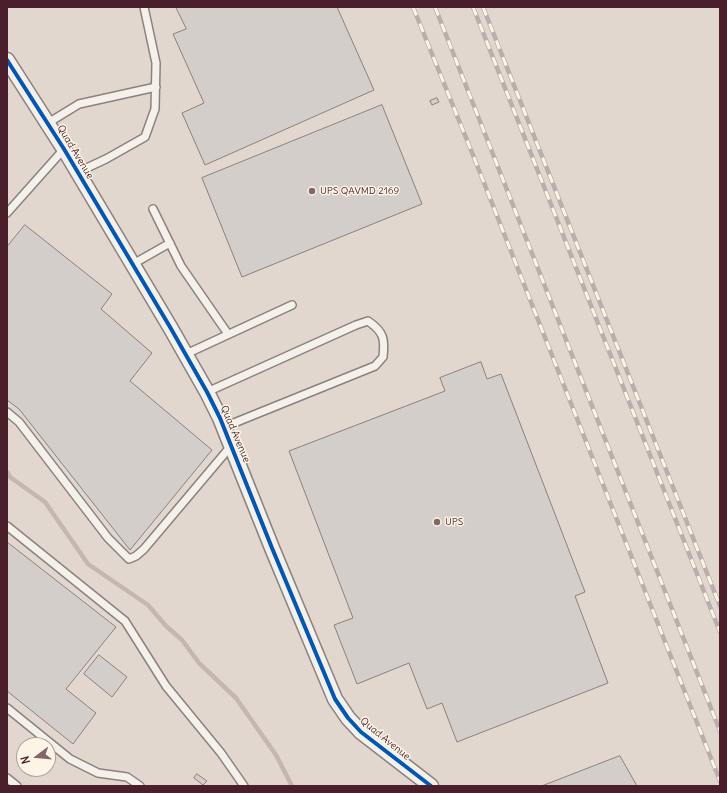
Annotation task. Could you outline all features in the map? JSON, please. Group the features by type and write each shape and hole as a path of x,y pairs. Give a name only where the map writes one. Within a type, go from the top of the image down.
{"street":[{"name":"Quad Avenue","path":"7,60 78,172 207,392 224,427 335,699 348,718 361,732 431,786"}],"lane":[{"path":"78,172 106,159 144,137 155,109 156,63 144,7"},
{"path":"48,123 79,104 156,87"},
{"path":"7,214 64,149"},
{"path":"153,209 181,266 228,334"},
{"path":"133,264 170,243"},
{"path":"186,354 292,305"},
{"path":"207,392 356,325 368,322 379,328 384,342 383,357 375,366 224,427"},
{"path":"7,412 19,422 108,538 129,558 136,556 144,549 231,446"},
{"path":"7,526 125,621 166,686 221,752 244,786"},
{"path":"7,708 70,759 98,773 127,777 140,786"},
{"path":"7,778 17,786"}],"shaded area":[{"path":"7,7 720,7 720,786 7,786"}],"building":[{"path":"176,7 337,7 374,90 205,165 182,113 204,103 173,34 186,29"},
{"path":"437,98 439,102 432,105 430,101"},
{"name":"UPS QAVMD 2169","path":"382,105 422,204 242,277 202,178"},
{"path":"25,225 112,294 101,309 152,353 130,381 212,450 130,550 19,409 7,400 7,247"},
{"name":"UPS","path":"481,362 487,379 501,374 585,592 575,596 608,683 457,742 442,703 427,709 409,663 357,684 334,625 353,618 289,451 445,391 440,378"},
{"path":"7,542 116,627 66,689 96,713 73,744 7,691"},
{"path":"99,655 127,677 112,697 84,674"},
{"path":"620,756 637,786 542,786"},
{"path":"197,774 207,781 203,785 194,778"}],"waterway":[{"path":"7,472 10,477 45,502 88,564 148,605 166,626 182,640 199,663 236,698 276,755 292,786"}],"railway":[{"path":"413,7 473,155 720,781"},
{"path":"435,7 720,731"},
{"path":"473,7 720,632"},
{"path":"483,7 720,606"}],"cycle path":[{"path":"7,60 64,149 207,392 220,418 335,699 348,718 361,732 431,786"}],"place":[{"name":"UPS QAVMD 2169","path":"312,191"},
{"name":"UPS","path":"437,522"}]}
